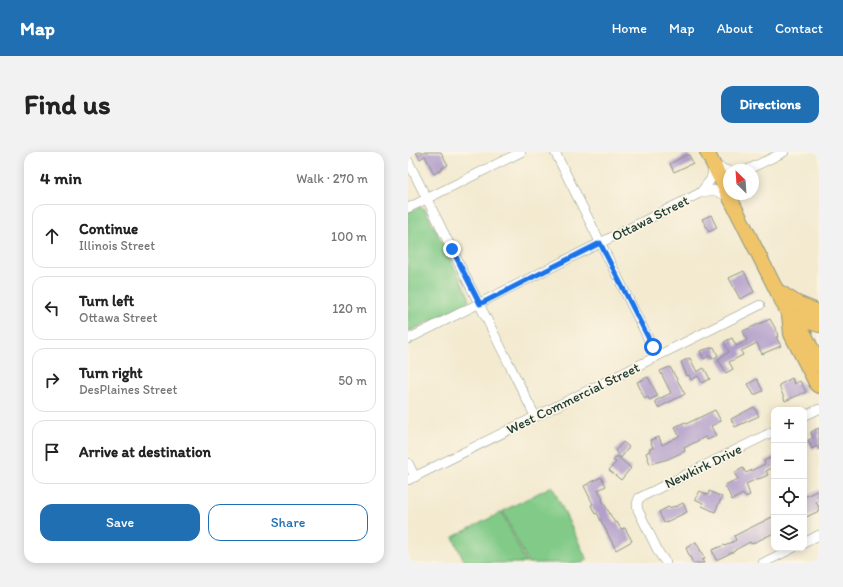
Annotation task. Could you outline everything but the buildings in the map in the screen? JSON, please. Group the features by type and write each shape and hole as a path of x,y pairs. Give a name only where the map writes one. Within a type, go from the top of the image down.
{"main road":[{"path":"707,152 723,182"},
{"path":"733,200 789,315 805,334 817,360"},
{"path":"777,291 797,303 819,312"},
{"path":"789,315 819,325"},
{"path":"789,315 791,334 817,386 819,386"},
{"path":"817,360 819,342"}],"street":[{"path":"408,208 520,152"},
{"path":"555,152 658,356"},
{"path":"759,164 784,152"},
{"path":"408,161 535,416"},
{"path":"714,166 723,169"},
{"name":"Ottawa Street","path":"700,192 711,179 714,166"},
{"name":"Ottawa Street","path":"408,339 700,192 712,190 723,193"},
{"name":"West Commercial Street","path":"411,478 760,305"},
{"path":"807,415 819,409"},
{"name":"Newkirk Drive","path":"666,563 658,553 638,510 638,498 771,432"},
{"path":"408,463 411,478"},
{"path":"807,541 819,535"},
{"path":"763,563 787,551"}],"green space":[{"path":"421,207 425,209 469,296 469,301 408,332 408,212"},
{"path":"552,486 587,560 582,563 528,563 503,511"},
{"path":"502,512 526,563 465,563 453,537"}],"route":[{"path":"452,249 480,304 600,243 653,347"}]}
